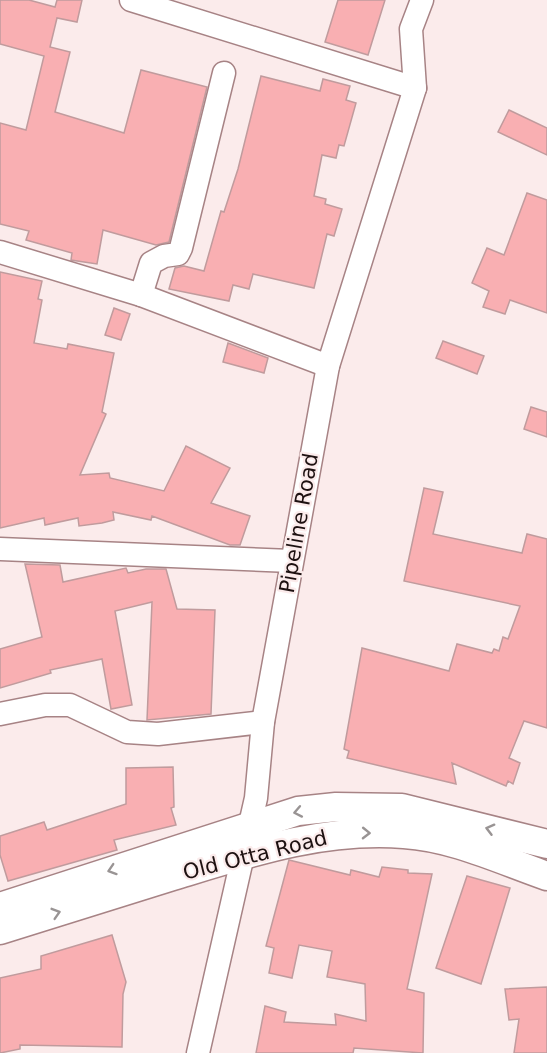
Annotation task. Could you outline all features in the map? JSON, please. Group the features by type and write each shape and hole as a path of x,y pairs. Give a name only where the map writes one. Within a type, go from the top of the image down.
{"main road":[{"name":"Old Otta Road","path":"0,907 298,811 376,806 437,815 547,844"},
{"name":"Old Otta Road","path":"0,930 241,855 304,838 351,832 405,834 447,841 547,876"}],"street":[{"path":"131,0 415,88"},
{"name":"Pipeline Road","path":"198,1053 241,855 256,798 263,722 328,366 415,88 411,29 422,0"},
{"path":"141,295 151,264 164,256 178,254 181,248 224,73"},
{"path":"0,252 141,295 328,366"},
{"path":"0,549 291,561"},
{"path":"0,714 45,705 70,705 127,732 158,734 263,722"}],"building":[{"path":"0,0 29,0 55,7 57,0 82,0 77,22 57,18 50,47 70,52 55,112 124,133 141,70 207,87 169,242 156,245 103,230 97,264 71,260 72,253 26,240 29,231 0,224 0,123 26,130 44,56 0,44"},
{"path":"338,0 385,0 368,55 325,42"},
{"path":"261,76 320,91 323,79 350,86 346,100 356,103 344,146 339,145 336,158 322,155 314,196 326,199 325,204 342,209 334,236 327,234 314,288 253,274 249,289 233,285 229,301 169,289 175,268 184,266 204,271 221,211 224,212 238,169"},
{"path":"509,110 547,128 547,155 498,132"},
{"path":"527,193 547,200 547,313 510,300 505,314 483,307 489,291 472,283 487,248 504,255"},
{"path":"0,272 42,281 38,299 42,300 34,343 67,349 68,344 114,353 102,412 106,414 80,475 109,473 110,478 164,491 186,446 230,468 211,503 250,516 240,545 230,545 152,516 151,520 113,512 114,520 102,523 79,526 78,518 45,525 44,518 0,528"},
{"path":"114,308 130,314 121,340 105,335"},
{"path":"443,341 484,356 477,374 436,358"},
{"path":"228,343 268,358 264,373 223,362"},
{"path":"531,407 547,412 547,437 524,429"},
{"path":"424,488 443,492 433,534 522,553 527,534 547,539 547,728 524,721 509,758 520,763 513,784 508,781 506,786 452,763 456,784 347,758 349,751 344,749 362,648 449,671 457,644 492,653 494,649 499,651 503,637 508,639 520,606 404,581"},
{"path":"25,564 60,565 63,582 126,568 128,573 146,569 166,569 177,609 215,610 211,714 147,720 152,602 115,611 132,705 111,709 102,659 50,670 51,673 0,688 0,649 42,637"},
{"path":"173,767 174,807 171,808 176,825 114,840 117,850 8,881 0,855 0,836 44,822 47,830 126,804 126,768"},
{"path":"289,860 350,875 351,870 379,877 382,867 408,870 408,873 432,874 407,989 424,993 423,1053 354,1048 353,1053 256,1053 265,1006 286,1012 284,1022 336,1025 335,1014 366,1021 365,984 327,977 332,951 299,945 292,978 269,973 274,948 266,946"},
{"path":"467,876 510,888 481,984 436,968"},
{"path":"112,935 126,982 123,994 122,1047 20,1045 20,1049 0,1053 0,978 41,969 41,956"},
{"path":"547,987 547,1053 514,1053 519,1019 509,1020 505,989"}]}
